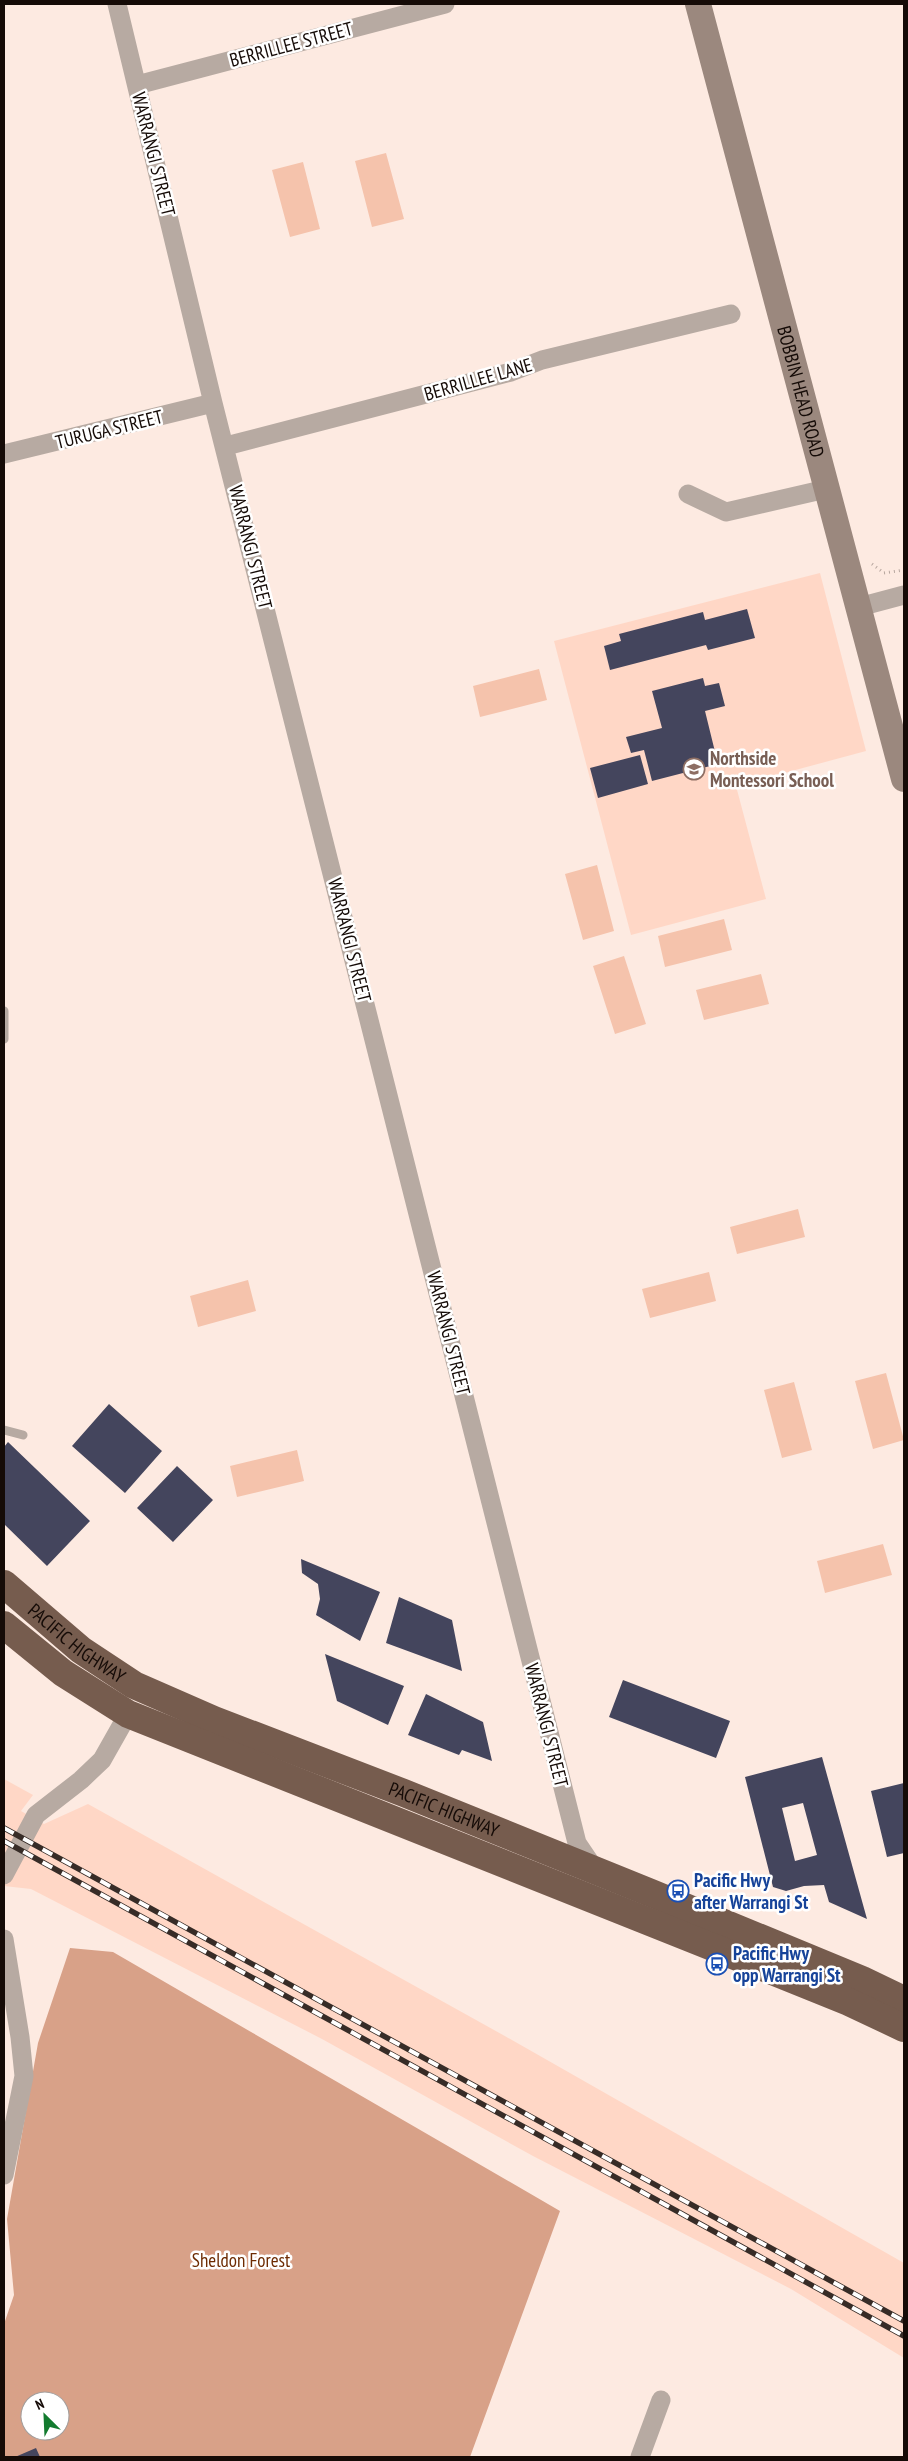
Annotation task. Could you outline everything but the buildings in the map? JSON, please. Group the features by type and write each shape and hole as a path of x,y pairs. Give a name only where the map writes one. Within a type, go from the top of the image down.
{"highway":[{"name":"PACIFIC HIGHWAY","path":"4,1584 81,1650 134,1685 214,1720 815,1960 904,2000"},
{"name":"PACIFIC HIGHWAY","path":"4,1625 63,1673 128,1714 738,1957 849,2002 904,2028"}],"main road":[{"name":"BOBBIN HEAD ROAD","path":"698,4 904,779"}],"street":[{"name":"WARRANGI STREET","path":"117,4 214,403 577,1843 596,1871"},
{"name":"BERRILLEE STREET","path":"137,85 445,4"},
{"name":"BERRILLEE LANE","path":"226,446 511,372 542,360 731,314"},
{"name":"TURUGA STREET","path":"4,454 214,403"},
{"path":"688,494 726,512 826,489"},
{"path":"859,607 904,595"},
{"path":"4,1874 36,1815 81,1780 102,1760 128,1714"},
{"path":"4,1938 20,2037 24,2076 9,2117 4,2175"},
{"path":"640,2457 660,2400"}],"lane":[{"path":"4,1011 4,1039"},
{"path":"4,1430 23,1434"}],"path":[{"path":"872,564 884,573 904,570"}],"shaded area":[{"path":"386,153 404,219 372,227 355,161"},
{"path":"303,162 320,229 290,237 272,170"},
{"name":"Northside Montessori School","path":"820,573 866,751 736,786 766,899 631,935 554,641"},
{"path":"539,669 547,700 480,717 473,686"},
{"path":"597,865 614,931 583,940 565,874"},
{"path":"724,919 732,950 665,967 658,936"},
{"path":"624,956 646,1024 615,1034 593,966"},
{"path":"761,974 769,1004 704,1020 696,990"},
{"path":"798,1209 805,1237 737,1254 730,1227"},
{"path":"709,1272 716,1301 650,1318 642,1289"},
{"path":"248,1280 256,1311 198,1327 190,1296"},
{"path":"886,1373 904,1440 873,1449 855,1381"},
{"path":"794,1382 812,1450 782,1458 764,1390"},
{"path":"297,1450 304,1481 237,1497 230,1466"},
{"path":"883,1544 892,1575 825,1593 817,1561"},
{"path":"4,1779 33,1795 21,1811 44,1824 88,1804 503,2035 904,2263 904,2358 791,2289 533,2156 322,2039 31,1889 4,1886"}],"green space":[{"name":"Sheldon Forest","path":"70,1948 113,1952 560,2211 470,2457 4,2457 4,2324 14,2295 7,2219 38,2043"}],"railway":[{"path":"4,1828 904,2321"},
{"path":"4,1841 904,2336"}],"place":[{"name":"Northside Montessori School","path":"694,769"},
{"name":"Pacific Hwy after Warrangi St","path":"678,1891"},
{"name":"Pacific Hwy opp Warrangi St","path":"717,1964"}]}
